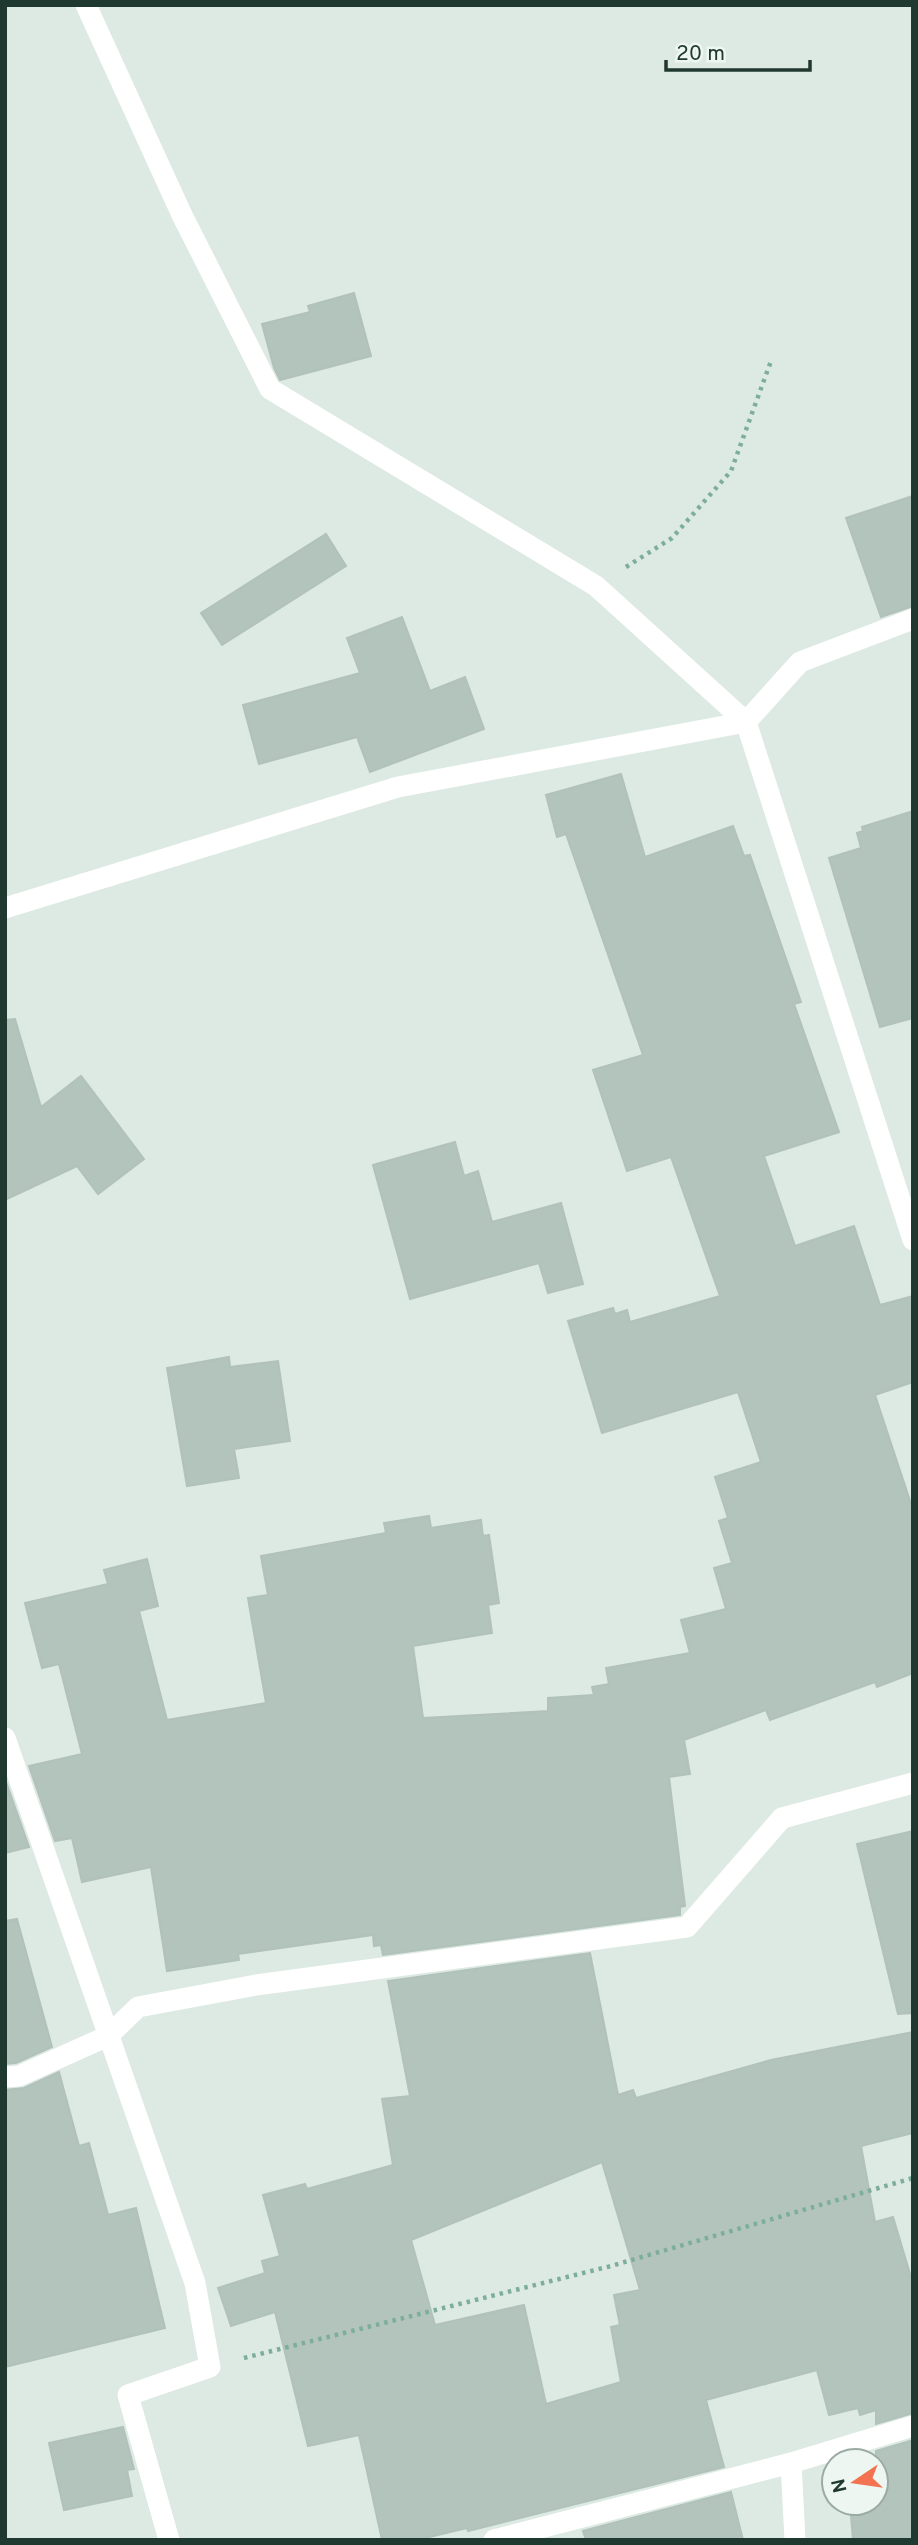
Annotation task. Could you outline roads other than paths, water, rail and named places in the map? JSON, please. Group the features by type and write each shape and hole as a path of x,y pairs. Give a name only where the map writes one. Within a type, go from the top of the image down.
{"street":[{"path":"86,5 182,215 270,389 596,586 746,722 913,1240"},
{"path":"5,908 398,787 746,722 800,662 913,619"},
{"path":"5,1738 195,2283 210,2367 128,2395 169,2540"},
{"path":"5,2077 19,2076 107,2036 138,2007 256,1985 687,1927 782,1818 913,1783"},
{"path":"494,2540 791,2463 913,2426"},
{"path":"791,2463 795,2540"}]}
